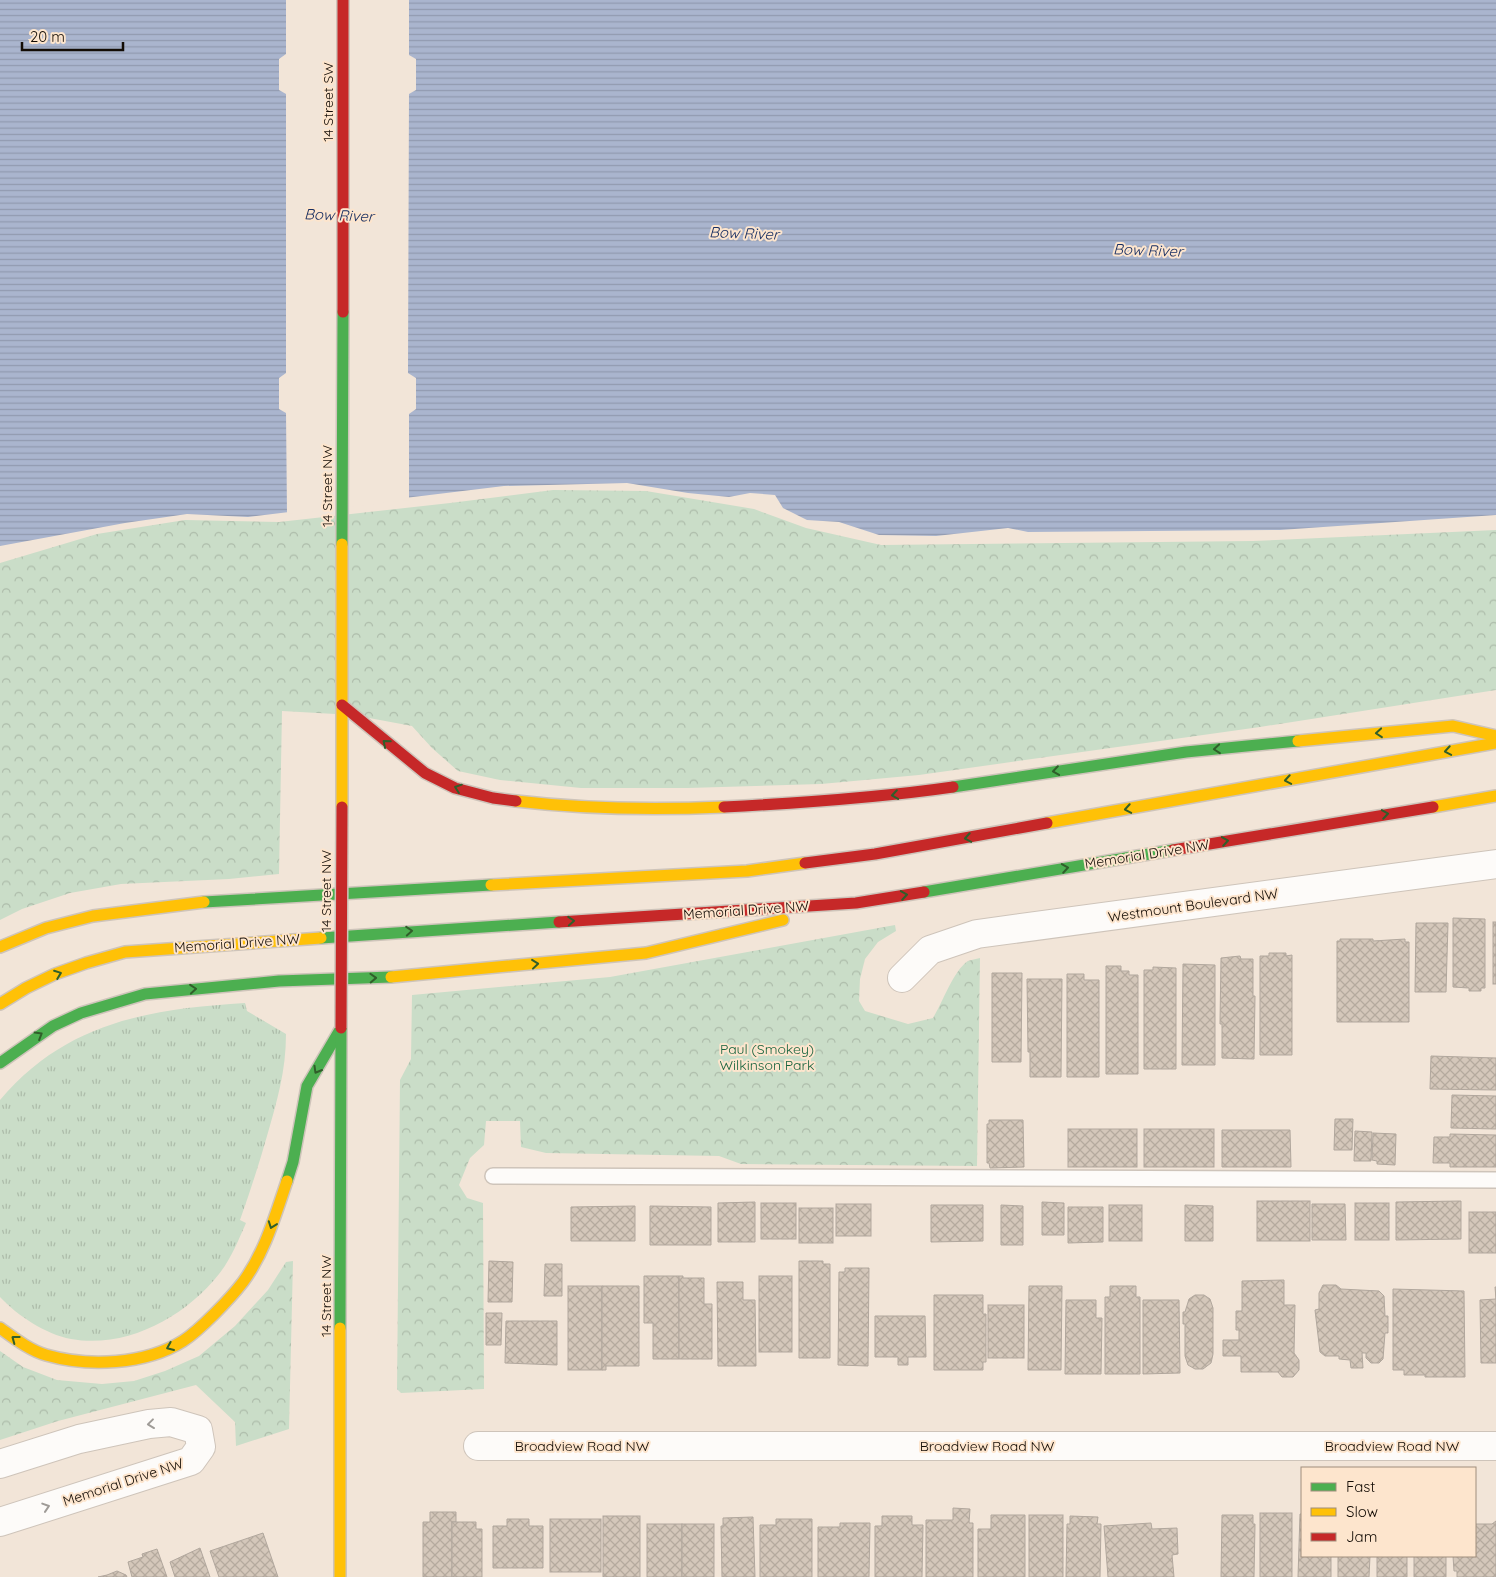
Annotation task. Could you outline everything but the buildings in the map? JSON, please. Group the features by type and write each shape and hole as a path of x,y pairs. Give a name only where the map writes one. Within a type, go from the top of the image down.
{"main road":[{"name":"14 Street SW","path":"342,205 343,0"},
{"name":"14 Street NW","path":"340,1577 342,205"},
{"path":"342,706 424,773 455,788 493,798 543,804 607,807 700,808 812,803 891,796 1186,752 1453,726 1496,736"},
{"path":"0,947 46,928 93,916 213,901 748,871 875,854 1496,743"},
{"name":"Memorial Drive NW","path":"0,1004 18,991 52,976 118,954 191,946 856,903 1496,796"},
{"path":"0,1063 53,1026 81,1012 145,994 279,981 403,976 646,953 856,903"},
{"path":"0,1328 20,1343 45,1355 82,1361 117,1362 147,1357 183,1342 222,1306 243,1282 266,1242 293,1162 307,1086 341,1028"}],"street":[{"name":"Westmount Boulevard NW","path":"902,978 930,950 977,934 1496,864"},
{"name":"Memorial Drive NW","path":"0,1464 79,1439 149,1424 172,1422 198,1430 200,1447 191,1461 0,1522"},
{"name":"Broadview Road NW","path":"478,1446 1496,1446"}],"lane":[{"path":"493,1176 1496,1180"}],"green space":[{"path":"553,490 646,491 754,509 806,528 881,545 1253,541 1496,530 1496,690 1260,727 919,775 821,784 688,788 581,788 500,780 458,771 432,748 412,726 353,715 282,711 279,874 229,879 121,884 70,893 22,909 0,920 0,563 97,534 185,520 279,522"},
{"name":"Paul (Smokey) Wilkinson Park","path":"895,925 896,931 878,942 865,959 860,979 859,1001 865,1011 908,1024 933,1018 958,972 968,961 980,958 977,1166 741,1164 719,1156 546,1153 521,1147 520,1121 486,1121 484,1145 470,1158 459,1185 467,1198 483,1203 484,1389 401,1393 397,1389 400,1080 411,1059 412,995 610,977"},
{"path":"245,1003 247,1011 286,1034 286,1048 283,1073 274,1110 258,1168 240,1220 246,1223 234,1250 223,1268 205,1290 189,1304 172,1316 133,1334 113,1339 92,1341 71,1339 51,1333 32,1323 0,1297 0,1100 26,1074 53,1053 81,1037 111,1024 176,1010"},
{"path":"293,1261 289,1429 236,1446 235,1422 196,1385 58,1421 0,1440 0,1351 23,1367 57,1380 102,1384 134,1381 165,1371 199,1356 235,1326 268,1290 286,1262"}],"water":[{"name":"Bow River","path":"0,0 1496,0 1496,515 1280,530 1028,532 1008,528 936,536 879,535 839,522 807,520 783,508 775,495 750,493 729,497 688,493 627,483 504,486 248,517 187,514 125,523 0,546"}],"pier":[{"path":"286,0 409,0 409,55 416,59 416,90 409,94 408,373 416,378 416,409 409,414 409,500 287,514 286,413 279,409 279,378 286,373 286,94 279,90 279,59 286,54"}],"traffic: fast":[{"path":"342,544 343,312"},
{"path":"953,787 1186,752 1298,741"},
{"path":"924,892 1173,850"},
{"path":"204,902 491,885"},
{"path":"321,938 559,922"},
{"path":"0,1063 53,1026 81,1013 145,994 279,981 391,977"},
{"path":"287,1181 293,1162 307,1086 341,1028"},
{"path":"340,1328 341,1029"}],"traffic: slow":[{"path":"342,544 342,807"},
{"path":"1298,741 1453,726 1496,736"},
{"path":"1047,823 1496,743"},
{"path":"1433,807 1496,796"},
{"path":"516,801 567,806 620,808 724,807"},
{"path":"491,885 747,871 805,863"},
{"path":"0,947 46,928 93,916 204,902"},
{"path":"391,977 646,953 783,920"},
{"path":"0,1004 26,988 55,974 125,952 321,938"},
{"path":"0,1328 34,1350 62,1359 98,1362 116,1361 134,1359 168,1349 198,1330 243,1282 263,1246 287,1181"},
{"path":"340,1328 340,1577"}],"traffic: jam":[{"path":"343,0 343,312"},
{"path":"342,705 425,773 455,788 493,798 516,801"},
{"path":"724,807 839,800 953,787"},
{"path":"341,1028 342,807"},
{"path":"1173,850 1433,807"},
{"path":"805,863 875,854 1047,823"},
{"path":"559,922 856,903 924,892"}]}
